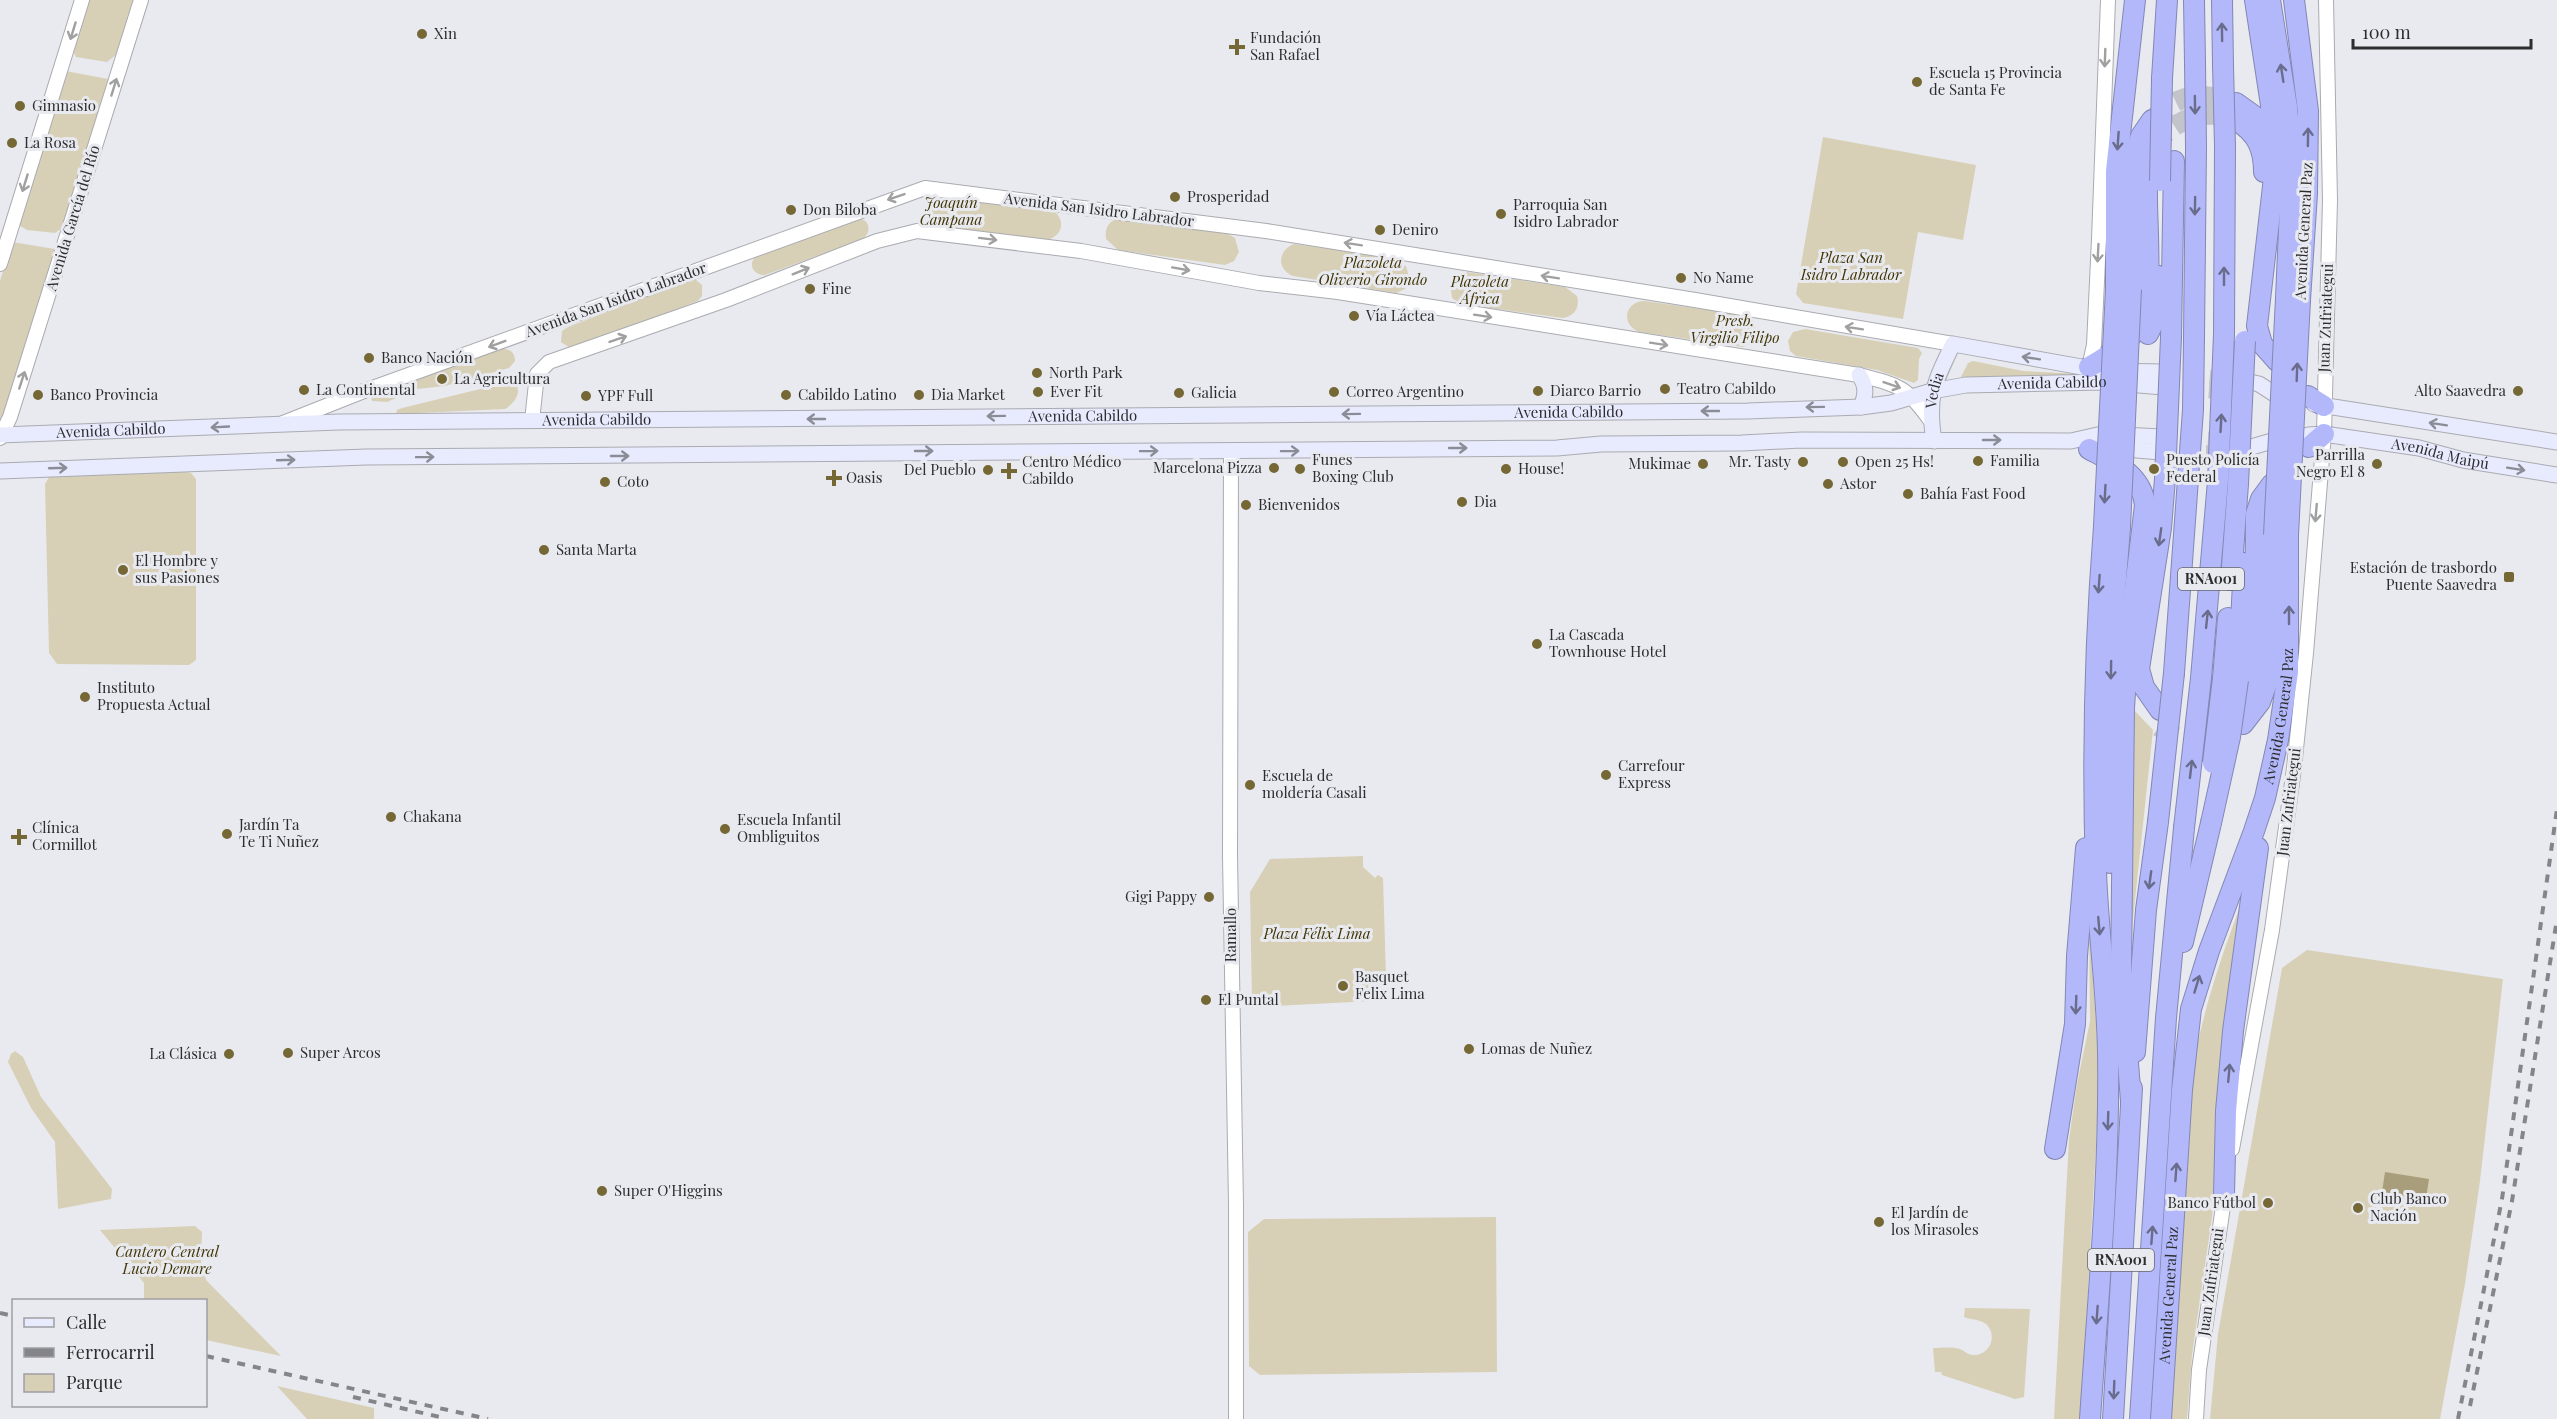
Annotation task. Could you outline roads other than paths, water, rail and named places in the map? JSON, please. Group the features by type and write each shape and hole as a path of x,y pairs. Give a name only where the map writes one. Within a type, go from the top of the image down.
{"highway":[{"path":"2123,289 2116,171 2135,0"},
{"path":"2097,363 2131,350 2140,343 2151,330 2157,315 2160,180 2169,0"},
{"name":"RNA001","path":"2113,1419 2131,1101 2146,910 2174,674 2193,410 2196,147 2194,0"},
{"name":"Avenida General Paz","path":"2140,1419 2166,1018 2201,678 2218,481 2224,334 2225,146 2222,0"},
{"path":"2255,0 2271,105 2274,152 2274,189 2263,261 2257,326 2262,344 2277,361"},
{"path":"2270,0 2287,106 2292,161 2293,299"},
{"name":"Avenida General Paz","path":"2160,1419 2182,1090 2191,1009 2205,961 2243,865 2265,798 2285,701 2288,672 2281,535 2293,299 2307,194 2308,111 2294,0"},
{"path":"2127,664 2136,700 2148,716 2160,718 2144,687 2139,669 2160,538 2165,479 2171,337 2174,161 2167,75"},
{"path":"2230,679 2249,275 2264,183 2264,158 2261,147 2236,112 2258,118 2267,132 2274,152"},
{"path":"2131,1101 2121,974 2111,895 2112,527 2123,289 2136,150 2141,136 2152,120"},
{"path":"2097,363 2133,334 2145,310 2146,171 2153,148"},
{"path":"2083,443 2129,473 2139,484 2144,495 2142,535 2127,664 2121,974"},
{"path":"2166,1018 2210,827 2213,765 2230,679 2247,507 2254,486 2271,476 2256,514 2255,668 2250,688 2243,700"},
{"path":"2091,1419 2108,1119 2107,1031 2098,916 2094,801 2096,634 2112,527"},
{"path":"2243,724 2260,702 2269,677 2281,535"},
{"path":"2224,1194 2226,1112 2233,1031 2265,798"},
{"path":"2055,1149 2075,1024 2083,864 2094,801"}],"main road":[{"name":"Avenida Cabildo","path":"1,436 278,425 532,421 1748,411 1892,403 1932,391 1966,385 2164,380 2104,371 2097,363 1953,344"},
{"name":"Vedia","path":"1934,441 1930,420 1932,391 1953,344"},
{"path":"1859,375 1865,389 1865,397 1861,406"},
{"path":"2250,388 2259,384 2276,395"},
{"name":"Avenida Maipú","path":"2314,401 2557,442"},
{"path":"0,471 366,457 1557,448 1601,444 1742,443 1801,440 2083,443 2137,450 2163,448 2128,435 2102,434 2083,443"},
{"name":"Avenida Maipú","path":"2312,439 2419,448 2463,460 2557,475"},
{"path":"2248,445 2272,441"}],"street":[{"path":"0,264 82,0"},
{"name":"Avenida García del Río","path":"1,436 10,417 59,265 141,0"},
{"path":"2097,363 2094,345 2108,0"},
{"name":"Juan Zufriategui","path":"2196,1419 2199,1370 2224,1194 2272,930 2294,768 2306,653 2314,401 2330,200 2326,0"},
{"name":"Avenida San Isidro Labrador","path":"278,425 364,390 925,188 1266,231 1953,344"},
{"path":"532,421 537,375 549,363 726,300 877,242 917,231 1081,251 1259,283 1338,292 1859,375 1898,385 1930,420"},
{"name":"Ramallo","path":"1232,451 1230,856 1236,1205 1236,1419"}],"tunnel":[{"path":"2152,120 2161,111 2190,97 2212,97 2236,103"},
{"path":"2153,147 2170,129 2190,118 2213,115 2237,121"},
{"path":"2164,372 2250,382"},
{"path":"2163,387 2250,394"},
{"path":"2162,437 2231,440"},
{"path":"2160,452 2227,453"},
{"path":"2160,710 2177,720 2196,724 2214,722 2231,712"},
{"path":"2159,727 2176,737 2193,741 2211,740 2230,734"}],"railway":[{"path":"2458,1419 2502,1199 2557,809"},
{"path":"2470,1406 2512,1201 2557,919"},
{"path":"0,1313 12,1316"},
{"path":"207,1356 488,1419"},
{"path":"353,1397 440,1417"}],"place":[{"name":"Xin","path":"422,34"},
{"name":"Fundación San Rafael","path":"1237,47"},
{"name":"Escuela 15 Provincia de Santa Fe","path":"1917,82"},
{"name":"Gimnasio","path":"20,106"},
{"name":"La Rosa","path":"12,143"},
{"name":"Prosperidad","path":"1175,197"},
{"name":"Don Biloba","path":"791,210"},
{"name":"Parroquia San Isidro Labrador","path":"1501,214"},
{"name":"Deniro","path":"1380,230"},
{"name":"No Name","path":"1681,278"},
{"name":"Fine","path":"810,289"},
{"name":"Vía Láctea","path":"1354,316"},
{"name":"Banco Nación","path":"369,358"},
{"name":"North Park","path":"1037,373"},
{"name":"La Agricultura","path":"442,379"},
{"name":"Teatro Cabildo","path":"1665,389"},
{"name":"La Continental","path":"304,390"},
{"name":"Diarco Barrio","path":"1538,391"},
{"name":"Alto Saavedra","path":"2518,391"},
{"name":"Ever Fit","path":"1038,392"},
{"name":"Correo Argentino","path":"1334,392"},
{"name":"Galicia","path":"1179,393"},
{"name":"Banco Provincia","path":"38,395"},
{"name":"Cabildo Latino","path":"786,395"},
{"name":"Dia Market","path":"919,395"},
{"name":"YPF Full","path":"586,396"},
{"name":"Familia","path":"1978,461"},
{"name":"Mr. Tasty","path":"1803,462"},
{"name":"Open 25 Hs!","path":"1843,462"},
{"name":"Mukimae","path":"1703,464"},
{"name":"Parrilla Negro El 8","path":"2377,464"},
{"name":"Marcelona Pizza","path":"1274,468"},
{"name":"Funes Boxing Club","path":"1300,469"},
{"name":"House!","path":"1506,469"},
{"name":"Puesto Policía Federal","path":"2154,469"},
{"name":"Del Pueblo","path":"988,470"},
{"name":"Centro Médico Cabildo","path":"1009,471"},
{"name":"Oasis","path":"834,478"},
{"name":"Coto","path":"605,482"},
{"name":"Astor","path":"1828,484"},
{"name":"Bahía Fast Food","path":"1908,494"},
{"name":"Dia","path":"1462,502"},
{"name":"Bienvenidos","path":"1246,505"},
{"name":"Santa Marta","path":"544,550"},
{"name":"El Hombre y sus Pasiones","path":"123,570"},
{"name":"Estación de trasbordo Puente Saavedra","path":"2509,577"},
{"name":"La Cascada Townhouse Hotel","path":"1537,644"},
{"name":"Instituto Propuesta Actual","path":"85,697"},
{"name":"Carrefour Express","path":"1606,775"},
{"name":"Escuela de moldería Casali","path":"1250,785"},
{"name":"Chakana","path":"391,817"},
{"name":"Escuela Infantil Ombliguitos","path":"725,829"},
{"name":"Jardín Ta Te Ti Nuñez","path":"227,834"},
{"name":"Clínica Cormillot","path":"19,837"},
{"name":"Gigi Pappy","path":"1209,897"},
{"name":"Basquet Felix Lima","path":"1343,986"},
{"name":"El Puntal","path":"1206,1000"},
{"name":"Lomas de Nuñez","path":"1469,1049"},
{"name":"Super Arcos","path":"288,1053"},
{"name":"La Clásica","path":"229,1054"},
{"name":"Super O'Higgins","path":"602,1191"},
{"name":"Banco Fútbol","path":"2268,1203"},
{"name":"Club Banco Nación","path":"2358,1208"},
{"name":"El Jardín de los Mirasoles","path":"1879,1222"}],"park label":[{"name":"Joaquín Campana","path":"951,212"},
{"name":"Plaza San Isidro Labrador","path":"1851,266"},
{"name":"Plazoleta Oliverio Girondo","path":"1373,272"},
{"name":"Plazoleta África","path":"1480,290"},
{"name":"Presb. Virgilio Filipo","path":"1735,330"},
{"name":"Plaza Félix Lima","path":"1317,934"},
{"name":"Cantero Central Lucio Demare","path":"167,1260"}]}
